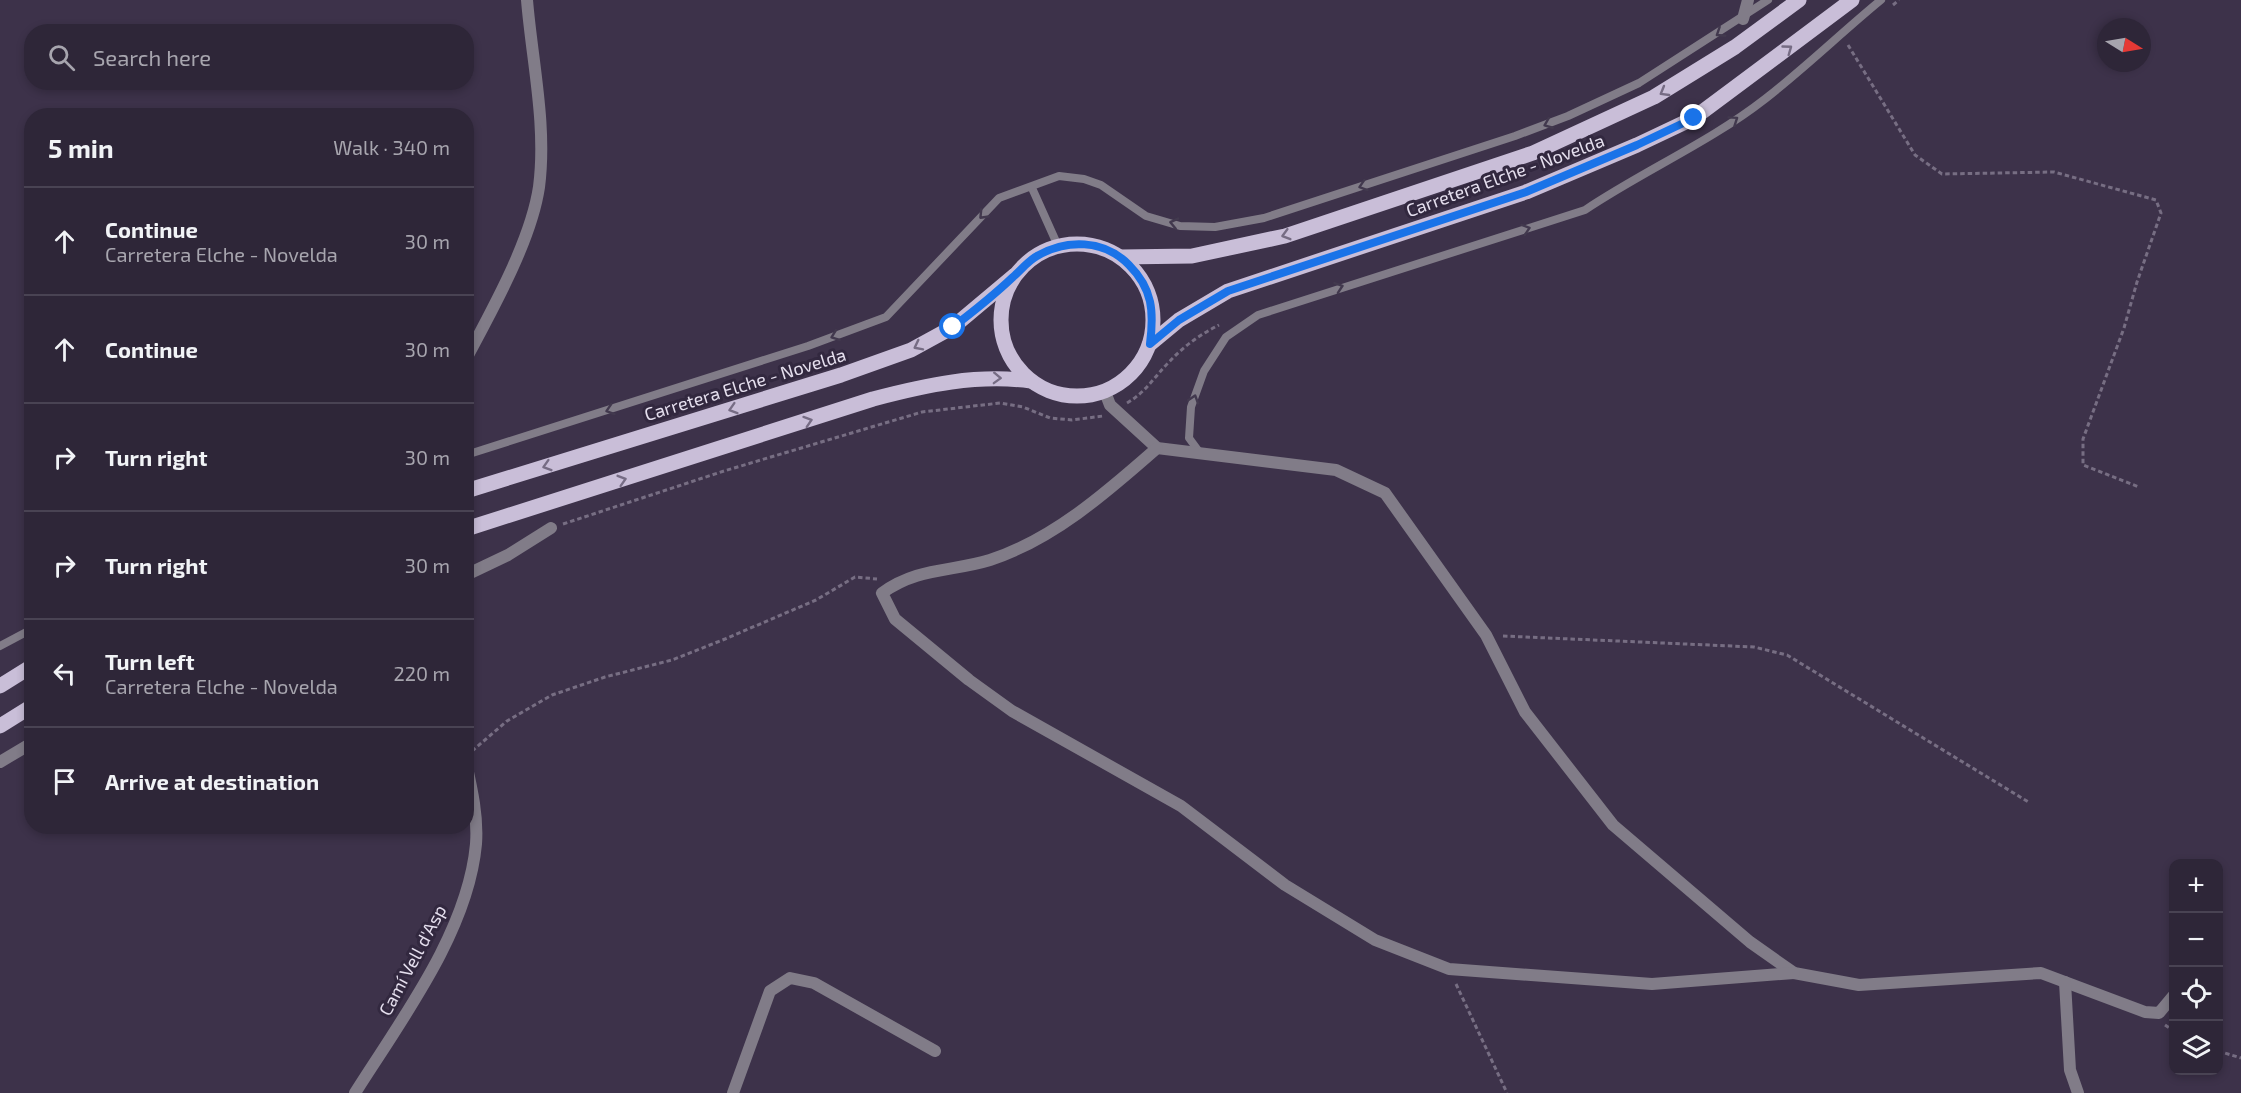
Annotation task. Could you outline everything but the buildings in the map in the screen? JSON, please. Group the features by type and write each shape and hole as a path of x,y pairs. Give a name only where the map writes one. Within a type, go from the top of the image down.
{"main road":[{"name":"Carretera Elche - Novelda","path":"1121,257 1192,256 1284,236 1533,153 1654,97 1726,52 1799,0"},
{"name":"Carretera Elche - Novelda","path":"1150,344 1179,320 1228,291 1526,192 1694,118 1852,0"},
{"path":"474,526 873,399 962,380 989,378 1031,381 1064,396 1090,396 1105,392 1133,373 1150,344 1154,315 1142,279 1121,257 1097,246 1076,243 1058,246 1035,257 1015,275 1007,290 1001,326 1010,358 1031,381"},
{"name":"Carretera Elche - Novelda","path":"474,489 841,375 911,350 953,327 1015,275"},
{"path":"0,686 24,671"},
{"path":"0,726 24,711"}],"street":[{"path":"474,344 525,235 538,188 541,130 527,0"},
{"path":"1743,19 1748,0"},
{"path":"1105,392 1110,405 1157,448 1336,471 1385,493 1486,635 1525,712 1613,825 1750,942 1794,973"},
{"path":"1157,448 1105,494 1043,536 990,560 900,580 882,593 895,619 969,681 1012,711 1181,806 1285,885 1375,940 1449,969 1652,984 1794,973 1859,986 2042,973 2145,1012 2159,1013 2169,1001"},
{"path":"474,571 508,555 551,528"},
{"path":"0,762 24,748"},
{"name":"Camí Vell d'Asp","path":"355,1093 428,975 458,914 468,883 476,844 474,798"},
{"path":"733,1093 770,991 790,978 814,983 935,1051"},
{"path":"2066,982 2070,1070 2078,1093"}],"lane":[{"path":"474,452 808,346 886,316 999,198 1032,188 1059,176 1083,179 1101,185 1146,216 1180,226 1215,227 1264,218 1515,136 1568,116 1639,83 1743,19 1768,0"},
{"path":"1200,453 1189,438 1191,407 1204,371 1226,337 1258,315 1585,210 1623,185 1722,128 1765,99 1881,0"},
{"path":"1032,188 1058,246"},
{"path":"0,646 24,633"}],"path":[{"path":"1841,33 1915,155 1942,174 2054,172 2156,200 2161,213 2137,282 2121,339 2083,439 2083,465 2139,487"},
{"path":"474,749 507,722 552,695 605,676 672,660 816,600 855,577 876,578 888,589"},
{"path":"1486,635 1754,647 1787,655 2030,803"},
{"path":"1449,969 1507,1093"},
{"path":"2223,1052 2241,1058"}],"route":[{"path":"953,327 983,304 1035,257 1058,246 1076,243 1097,246 1121,257 1142,279 1154,315 1150,344 1179,320 1228,291 1526,192 1694,118"}]}
